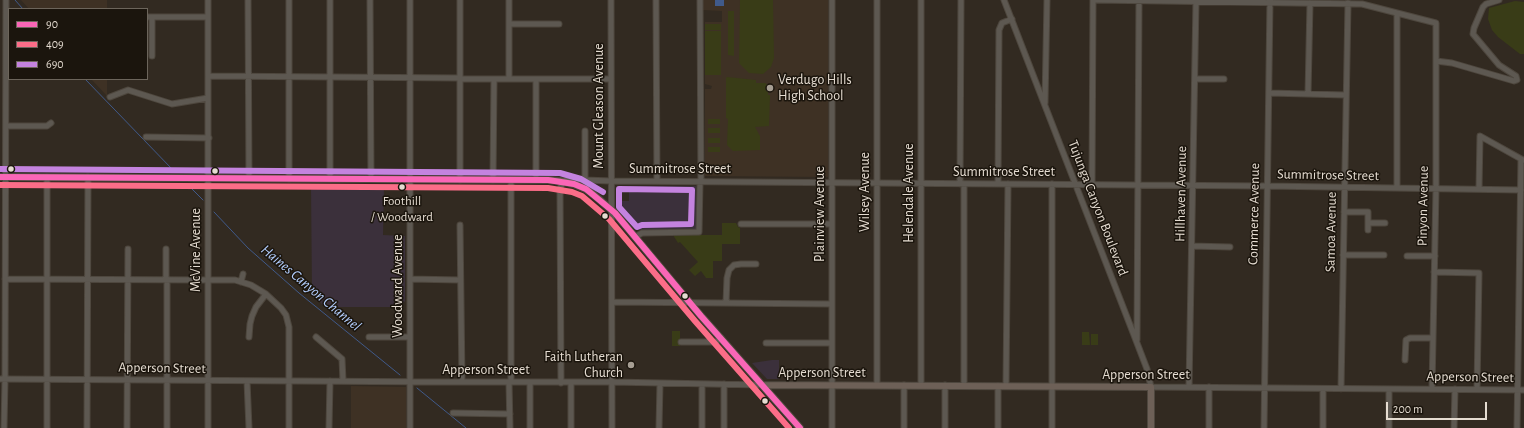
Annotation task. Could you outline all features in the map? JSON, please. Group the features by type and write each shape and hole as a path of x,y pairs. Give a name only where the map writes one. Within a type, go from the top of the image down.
{"main road":[{"path":"3,177 561,181 586,189 601,200 611,210 690,303 800,428"},
{"name":"Apperson Street","path":"762,385 832,384 1151,387"},
{"name":"Tujunga Canyon Boulevard","path":"1151,387 1151,428"}],"street":[{"path":"4,428 3,30 6,0"},
{"name":"McVine Avenue","path":"208,0 208,428"},
{"path":"248,0 249,178"},
{"path":"289,0 289,179"},
{"path":"330,0 330,179"},
{"path":"370,0 370,179"},
{"name":"Woodward Avenue","path":"410,0 410,428"},
{"path":"460,0 460,180"},
{"path":"509,0 509,79"},
{"name":"Mount Gleason Avenue","path":"611,0 612,428"},
{"path":"656,0 656,181"},
{"path":"635,237 642,232 699,232 700,0"},
{"name":"Plainview Avenue","path":"832,0 832,428"},
{"name":"Wilsey Avenue","path":"877,0 877,385"},
{"name":"Helendale Avenue","path":"921,0 921,385"},
{"path":"961,0 964,386"},
{"name":"Tujunga Canyon Boulevard","path":"1004,0 1129,320 1147,369 1151,387"},
{"path":"1045,104 1047,0"},
{"path":"1092,185 1093,0"},
{"path":"1096,0 1270,1 1310,3 1362,2 1397,13 1397,188"},
{"path":"1137,343 1139,0"},
{"path":"1436,61 1452,63 1508,80 1517,80 1516,76 1499,65 1473,34 1483,7 1486,4 1499,0"},
{"name":"Hillhaven Avenue","path":"1189,387 1196,1"},
{"name":"Commerce Avenue","path":"1264,428 1270,1"},
{"path":"1308,94 1310,3"},
{"name":"Samoa Avenue","path":"1341,389 1348,3"},
{"name":"Pinyon Avenue","path":"1397,13 1436,23 1436,189 1432,389"},
{"path":"152,56 150,17 208,17"},
{"path":"998,184 999,30 1002,23 1012,19"},
{"path":"509,24 558,24"},
{"path":"208,76 611,79"},
{"path":"494,79 494,180"},
{"path":"536,79 536,180"},
{"path":"1195,79 1224,79"},
{"path":"110,97 128,90 172,104 208,98"},
{"path":"1268,93 1346,95"},
{"path":"4,128 47,126 51,123"},
{"path":"585,131 585,180"},
{"path":"1479,189 1480,136 1523,160 1521,190 1517,428"},
{"path":"146,137 209,138"},
{"path":"47,177 47,428"},
{"path":"86,428 88,178"},
{"path":"510,428 511,180"},
{"name":"Summitrose Street","path":"561,181 596,180 1193,185 1521,190"},
{"path":"561,181 561,383"},
{"path":"1006,386 1008,184"},
{"path":"1052,184 1052,428"},
{"path":"1344,212 1368,212 1368,230"},
{"path":"1368,223 1385,223"},
{"path":"741,224 832,224"},
{"path":"460,225 462,382"},
{"path":"1192,246 1230,247"},
{"path":"127,428 128,249"},
{"path":"166,249 167,428"},
{"path":"1343,255 1384,255"},
{"path":"1407,256 1435,256"},
{"path":"726,303 727,278 731,268 741,264 756,264"},
{"path":"1434,272 1479,273 1477,389"},
{"path":"241,282 244,274"},
{"path":"4,277 47,280 208,280 241,282 255,287 266,294 284,311 288,323 288,428"},
{"path":"410,279 460,280"},
{"path":"249,337 252,316 256,307 266,294"},
{"path":"612,302 832,304"},
{"path":"1129,320 1138,318"},
{"path":"316,337 342,359 343,381"},
{"path":"369,337 410,337"},
{"path":"681,342 716,342 721,338"},
{"path":"1405,360 1407,340 1410,338 1433,338"},
{"path":"766,343 832,343"},
{"name":"Apperson Street","path":"3,379 561,383 612,382 762,385"},
{"path":"247,381 249,428"},
{"path":"329,428 330,381"},
{"path":"530,382 530,428"},
{"path":"570,383 571,428"},
{"path":"660,383 660,428"},
{"path":"702,384 702,428"},
{"path":"724,384 724,428"},
{"path":"904,385 904,428"},
{"path":"945,428 946,385"},
{"path":"998,386 998,428"},
{"name":"Apperson Street","path":"1151,387 1524,390"},
{"path":"1209,387 1209,428"},
{"path":"1323,389 1324,428"},
{"path":"1389,389 1389,428"},
{"path":"1454,428 1455,389"},
{"path":"453,413 510,414"}],"shaded area":[{"path":"21,0 107,0 107,8 28,8"},
{"name":"Verdugo Hills High School","path":"703,0 828,0 828,177 705,176 705,89 711,89 712,86 705,84 705,22 722,22 722,11 703,10"},
{"path":"92,80 107,80 107,96"},
{"path":"311,186 384,187 383,235 405,236 405,301 402,305 399,307 325,307 312,294"},
{"path":"629,186 696,186 696,230 638,230 621,210 619,205 619,201 629,201"},
{"path":"779,360 779,379 767,379 752,363"},
{"path":"351,386 406,387 406,428 351,428"}],"green space":[{"path":"740,0 773,0 774,58 771,67 763,74 749,73 739,63"},
{"path":"1515,1 1524,2 1524,54 1520,54 1498,37 1492,30 1488,19 1489,8"},
{"path":"728,11 734,11 734,56 728,55"},
{"path":"705,24 721,24 721,30 705,30"},
{"path":"705,31 721,31 721,56 705,56"},
{"path":"705,56 721,56 721,75 705,75"},
{"path":"727,77 756,80 756,83 765,83 768,85 768,95 770,95 769,126 755,127 760,136 760,150 733,151 727,145"},
{"path":"708,119 720,119 720,124 708,124"},
{"path":"708,128 720,128 720,133 708,133"},
{"path":"708,138 720,138 720,143 708,143"},
{"path":"708,147 720,147 720,152 708,152"},
{"path":"722,223 736,223 740,228 740,244 722,244 722,261 713,261 713,278 706,278 701,271 695,276 689,270 698,262 680,242 678,243 673,235 722,235"},
{"path":"672,331 680,331 680,346 672,346"},
{"path":"1082,332 1089,332 1090,345 1082,345"},
{"path":"1091,334 1098,334 1098,345 1091,345"}],"water":[{"path":"715,0 724,0 724,6 715,6"}],"waterway":[{"name":"Haines Canyon Channel","path":"15,0 22,8"},
{"name":"Haines Canyon Channel","path":"86,80 172,169"},
{"name":"Haines Canyon Channel","path":"190,187 203,200"},
{"name":"Haines Canyon Channel","path":"214,212 248,248 299,293 400,375"},
{"name":"Haines Canyon Channel","path":"417,388 466,428"}],"transit line":[{"name":"690","path":"0,169 560,173 581,179 603,192"},
{"name":"90","path":"0,177 548,180 574,184 586,189 615,213 701,316 800,428"},
{"name":"409","path":"0,185 548,188 572,192 582,196 609,219 695,321 789,428"},
{"name":"690","path":"619,189 692,190 691,224 642,225 637,227 619,207 619,189"}],"place":[{"name":"Verdugo Hills High School","path":"770,88"},
{"name":"Foothill / Woodward","path":"402,187"},
{"name":"Faith Lutheran Church","path":"631,365"}]}
